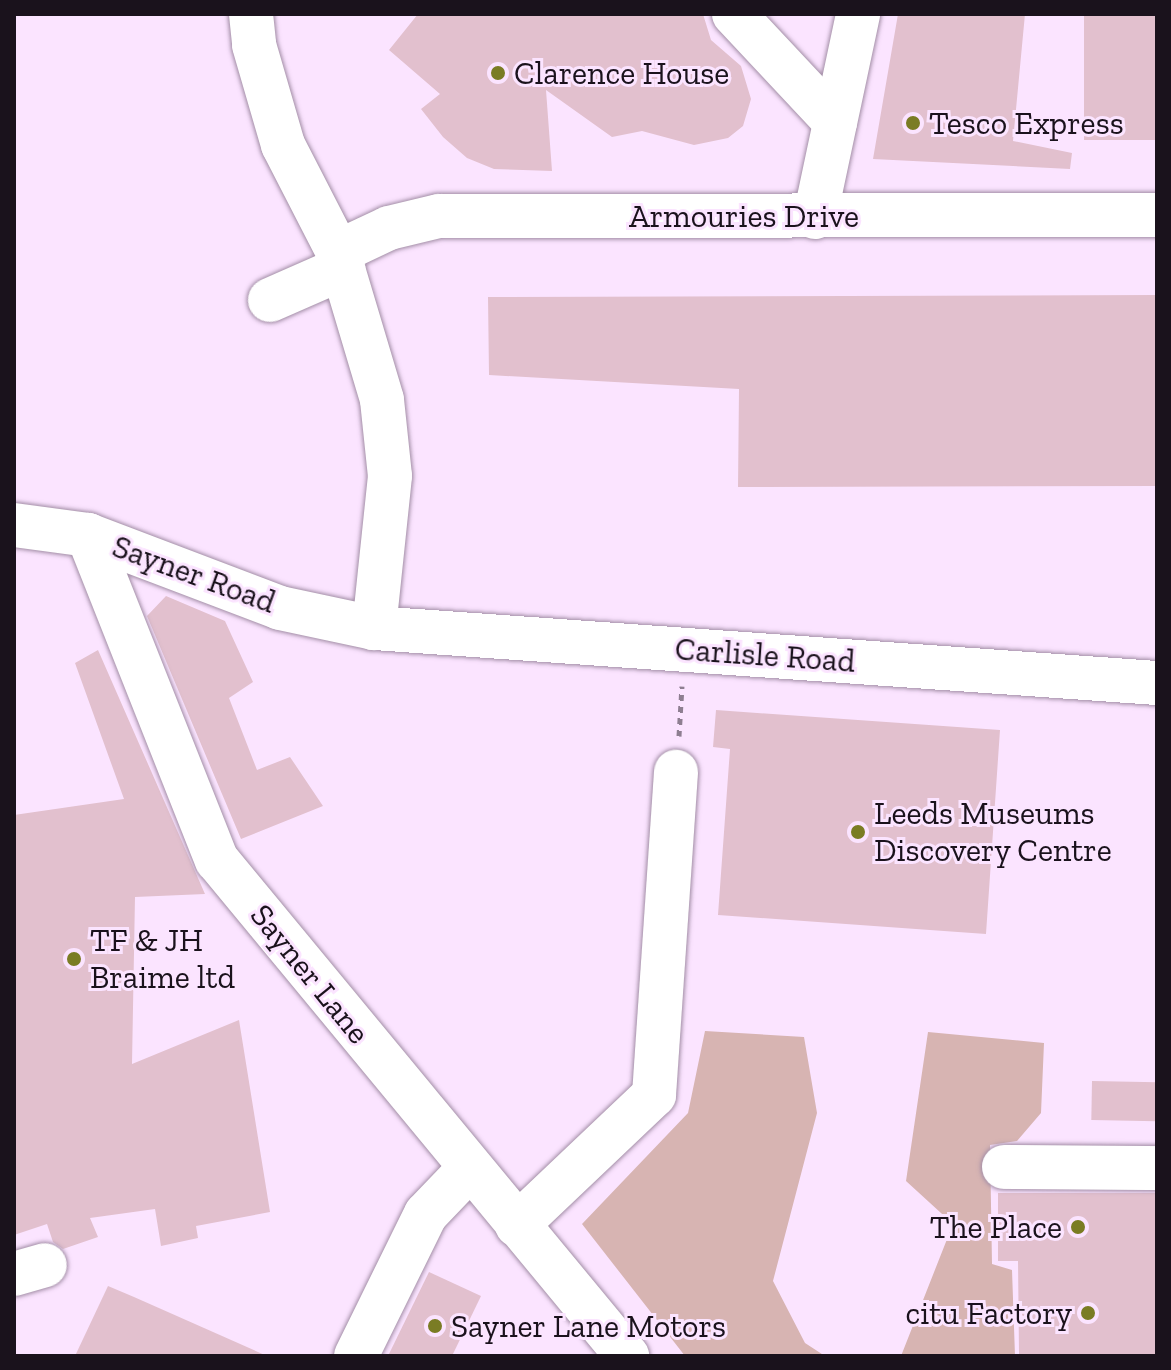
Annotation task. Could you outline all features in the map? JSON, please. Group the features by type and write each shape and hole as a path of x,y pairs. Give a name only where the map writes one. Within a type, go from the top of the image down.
{"street":[{"path":"251,14 254,45 283,145 340,260 382,400 390,476 374,628"},
{"path":"734,14 832,134"},
{"path":"815,217 858,14"},
{"name":"Armouries Drive","path":"270,300 389,228 439,216 1157,215"},
{"name":"Sayner Road","path":"14,525 88,535 280,608 374,628"},
{"name":"Sayner Lane","path":"88,535 217,860 627,1356"},
{"name":"Carlisle Road","path":"374,628 1157,683"},
{"path":"517,1225 654,1095 676,772"},
{"path":"1004,1167 1157,1168"},
{"path":"356,1356 426,1214 470,1168"}],"path":[{"path":"676,772 685,650"}],"shaded area":[{"path":"705,1031 804,1037 817,1113 773,1281 805,1343 825,1356 685,1356 582,1224 688,1113"},
{"path":"928,1032 1044,1043 1041,1113 1017,1141 990,1145 992,1264 1012,1270 1015,1356 901,1356 953,1224 906,1181"}],"building":[{"path":"418,14 703,14 711,40 741,66 751,99 743,126 728,138 694,145 642,131 612,137 546,90 552,171 494,169 467,158 443,137 421,109 440,94 389,50"},
{"path":"898,14 1025,14 1013,141 1072,153 1070,169 873,159"},
{"path":"1084,14 1157,14 1157,140 1084,140"},
{"path":"1157,295 1157,486 738,487 739,389 489,375 488,297"},
{"path":"166,596 225,621 253,682 229,698 257,770 290,757 323,806 241,839 147,616"},
{"name":"TF & JH Braime ltd","path":"98,650 205,894 135,897 132,1064 239,1020 270,1212 196,1226 198,1238 161,1246 155,1209 90,1218 98,1237 63,1249 53,1242 47,1224 14,1235 14,815 124,799 75,663"},
{"name":"Leeds Museums Discovery Centre","path":"716,710 1000,730 986,934 718,915 730,749 713,747"},
{"path":"1092,1081 1157,1082 1156,1121 1091,1120"},
{"path":"998,1193 1157,1193 1157,1354 1019,1354 1018,1261 998,1261"},
{"name":"Sayner Lane Motors","path":"429,1272 481,1296 452,1356 388,1356"},
{"path":"108,1286 134,1297 267,1356 75,1356"}],"place":[{"name":"Clarence House","path":"498,73"},
{"name":"Tesco Express","path":"913,123"},
{"name":"Leeds Museums Discovery Centre","path":"858,832"},
{"name":"TF & JH Braime ltd","path":"74,959"},
{"name":"The Place","path":"1078,1227"},
{"name":"citu Factory","path":"1088,1313"},
{"name":"Sayner Lane Motors","path":"435,1326"}]}
